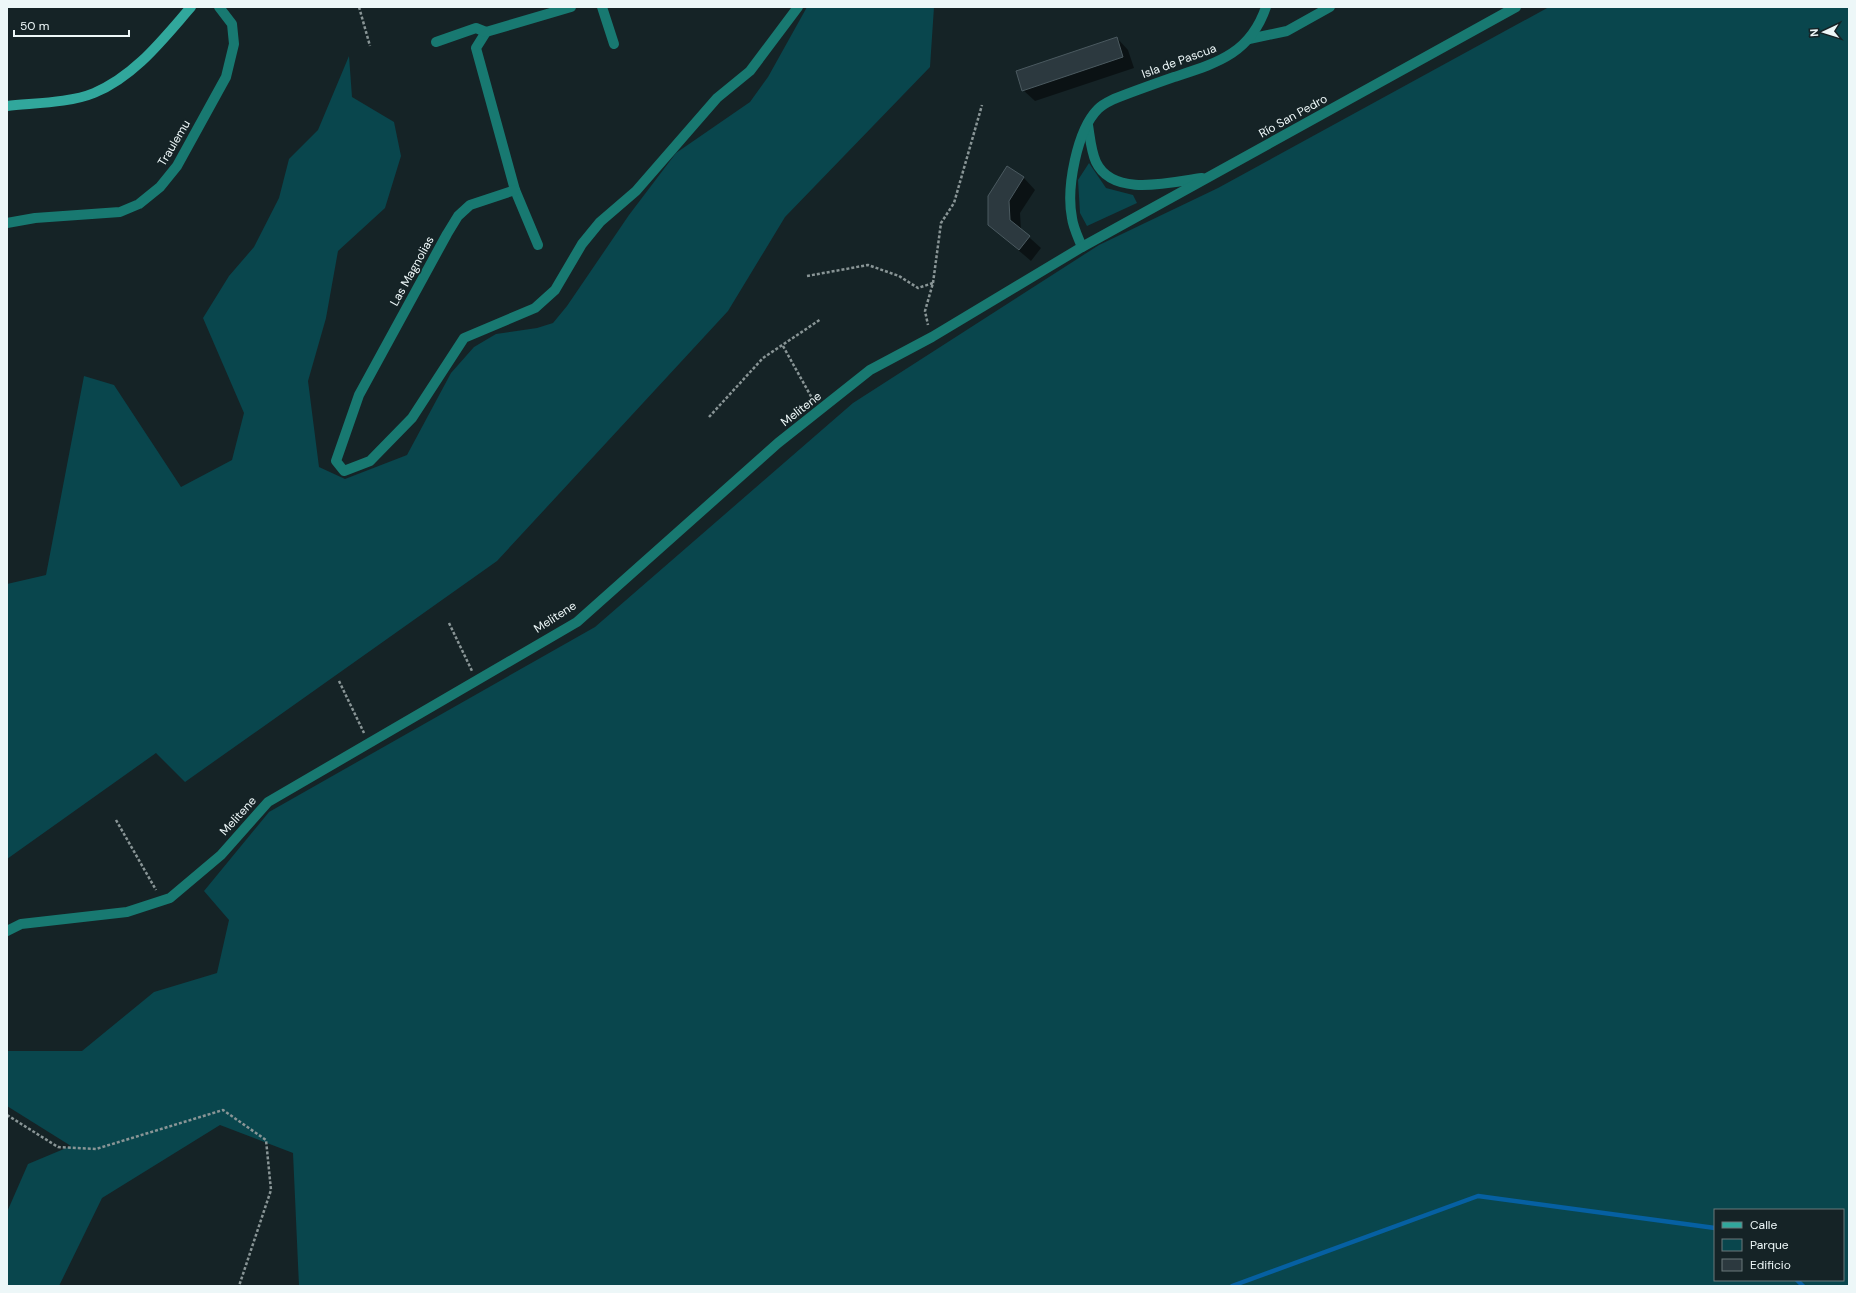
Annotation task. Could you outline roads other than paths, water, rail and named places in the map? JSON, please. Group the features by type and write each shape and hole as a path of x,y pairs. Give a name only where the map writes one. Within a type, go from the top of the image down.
{"street":[{"path":"7,106 66,99 93,94 116,82 146,57 191,7"},
{"name":"Traulemu","path":"7,223 35,218 120,212 139,204 160,187 178,166 226,77 234,44 232,24 219,7"},
{"path":"436,42 476,28 486,32 571,7"},
{"path":"602,7 614,44"},
{"name":"Las Magnolias","path":"515,190 470,205 458,216 359,394 336,461 344,471 370,461 412,418 464,338 535,308 555,290 582,244 600,222 636,191 717,98 750,71 798,7"},
{"name":"Isla de Pascua","path":"1082,247 1072,218 1069,191 1078,146 1092,116 1106,103 1222,60 1234,53 1249,39 1260,23 1266,7"},
{"path":"1249,39 1287,31 1330,7"},
{"name":"Río San Pedro","path":"1082,247 1516,7"},
{"path":"486,32 476,48 515,190 538,245"},
{"path":"1088,126 1096,162 1108,177 1122,183 1143,185 1207,178"},
{"name":"Melitene","path":"7,931 21,924 127,912 170,898 221,854 268,802 577,622 778,443 870,370 932,337 1082,247"}],"waterway":[{"path":"1232,1286 1478,1196 1714,1228"},
{"path":"1798,1281 1803,1286"}]}
